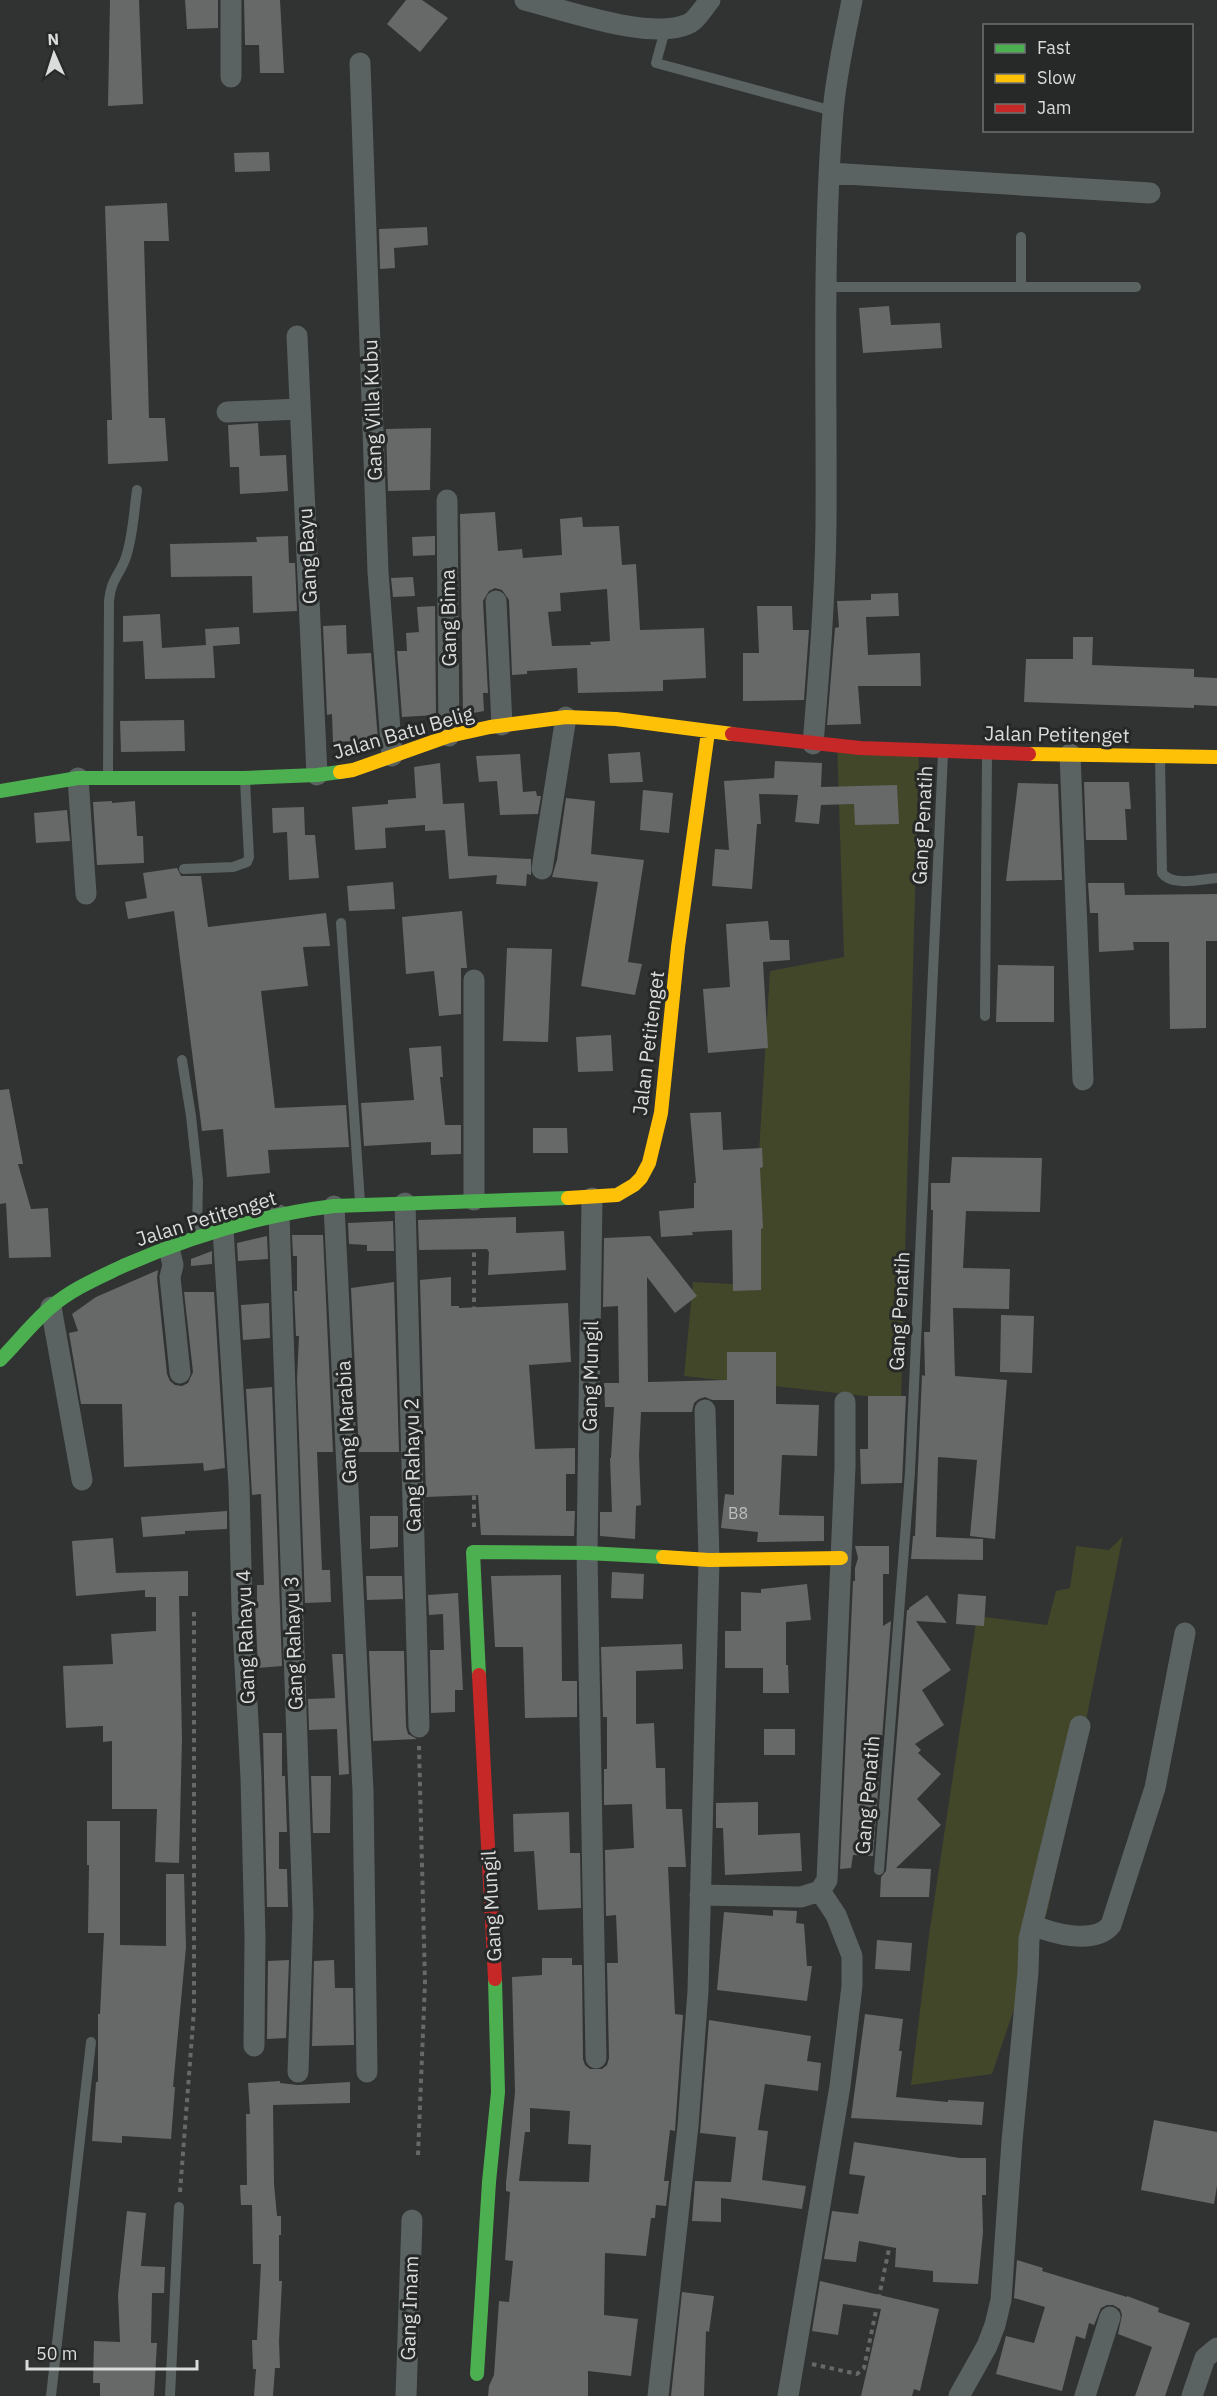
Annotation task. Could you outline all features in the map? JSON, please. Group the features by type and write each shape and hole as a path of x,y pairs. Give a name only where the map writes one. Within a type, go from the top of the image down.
{"street":[{"path":"231,0 231,77"},
{"path":"525,0 621,25 665,30 690,24 710,0"},
{"path":"813,744 824,604 825,361 833,111 841,50 852,0"},
{"name":"Gang Villa Kubu","path":"360,63 378,572 392,756"},
{"path":"830,173 1150,193"},
{"name":"Gang Bayu","path":"297,336 316,775"},
{"path":"227,412 300,409"},
{"name":"Gang Bima","path":"447,500 449,736"},
{"path":"495,601 502,725"},
{"path":"542,869 566,717"},
{"name":"Jalan Batu Belig","path":"0,791 78,778 244,778 316,775 353,770 449,736 502,725 566,717 665,724 708,732"},
{"name":"Jalan Petitenget","path":"0,1360 51,1307 88,1282 169,1248 223,1229 279,1215 334,1206 592,1198 617,1195 634,1185 641,1178 649,1162 661,1113 678,947 708,732 813,744 943,752 1217,757"},
{"path":"1070,754 1083,1080"},
{"path":"78,778 86,894"},
{"path":"474,980 474,1200"},
{"name":"Gang Mungil","path":"592,1198 587,1553 597,2058"},
{"name":"Gang Rahayu 2","path":"405,1203 419,1727"},
{"name":"Gang Marabia","path":"334,1206 363,1791 367,2072"},
{"name":"Gang Rahayu 3","path":"279,1215 303,1914 298,2072"},
{"name":"Gang Rahayu 4","path":"223,1229 239,1486 242,1609 251,1778 255,1937 254,2046"},
{"path":"169,1248 173,1262 170,1277 180,1374"},
{"path":"51,1307 82,1480"},
{"path":"700,1895 801,1897 820,1891 827,1881 846,1401"},
{"path":"658,2396 688,2126 698,1990 709,1560 705,1410"},
{"path":"473,1552 587,1553 709,1560 841,1558"},
{"name":"Gang Mungil","path":"473,1552 498,2046 498,2092 489,2182 477,2374"},
{"path":"1033,1925 1052,1932 1090,1937 1098,1935 1111,1925 1155,1788 1185,1633"},
{"path":"959,2396 987,2346 1001,2300 1029,1939 1080,1726"},
{"path":"788,2396 840,2086 852,1986 852,1956 849,1945 836,1915 820,1891"},
{"name":"Gang Imam","path":"406,2396 412,2220"},
{"path":"1085,2396 1110,2317"},
{"path":"1192,2396 1205,2358 1217,2348"}],"lane":[{"path":"665,30 656,63 833,111"},
{"path":"1021,237 1021,287"},
{"path":"827,287 1136,287"},
{"path":"108,777 109,601 113,579 123,565 127,554 137,490"},
{"name":"Gang Penatih","path":"879,1870 909,1483 943,752"},
{"path":"985,1016 987,753"},
{"path":"1160,755 1162,873 1165,878 1177,881 1217,878"},
{"path":"184,870 233,867 247,862 249,857 244,778"},
{"path":"341,923 360,1205"},
{"path":"182,1060 198,1181 197,1238"},
{"path":"51,2396 91,2042"},
{"path":"170,2396 179,2208"}],"path":[{"path":"473,1552 474,1200"},
{"path":"179,2208 194,2010 194,1608"},
{"path":"418,2155 424,1983 419,1727"},
{"path":"794,2359 847,2373 857,2374 864,2368 901,2192"}],"green space":[{"path":"837,742 919,751 901,1400 684,1376 693,1282 751,1285 770,971 844,957"},
{"path":"1123,1536 1048,1909 992,2074 911,2085 929,1935 977,1616 1047,1625 1056,1591 1070,1588 1076,1546 1109,1550"}],"building":[{"path":"110,0 139,0 143,104 108,106"},
{"path":"185,0 218,0 218,28 187,29"},
{"path":"244,0 280,0 284,73 260,73 259,45 245,45"},
{"path":"406,0 422,0 448,18 420,52 387,24"},
{"path":"269,152 270,171 235,172 234,153"},
{"path":"167,203 169,241 144,241 149,418 165,418 168,461 108,464 107,420 112,420 105,206"},
{"path":"427,227 428,245 394,248 395,268 380,269 379,229"},
{"path":"889,306 891,325 940,323 942,348 863,353 859,308"},
{"path":"258,423 260,456 286,455 288,491 240,494 239,467 230,467 228,425"},
{"path":"431,428 430,490 388,491 386,429"},
{"path":"495,512 498,551 522,549 523,558 562,555 560,519 582,517 583,527 619,526 622,565 636,564 640,630 704,628 706,678 663,680 663,691 578,693 577,668 527,671 527,674 512,675 509,600 502,590 495,588 489,591 483,601 488,693 483,693 484,711 463,715 460,514","holes":["607,589 610,641 590,642 591,645 552,646 548,612 561,611 560,593"]},
{"path":"288,536 289,563 295,563 297,611 253,613 252,576 171,577 170,544 257,542 256,537"},
{"path":"435,536 435,555 413,556 412,537"},
{"path":"413,577 415,596 393,597 391,578"},
{"path":"898,593 899,616 866,617 868,655 920,653 921,686 858,686 861,724 827,725 835,628 839,627 837,601 871,600 871,594"},
{"path":"435,606 436,715 402,717 397,651 407,651 406,633 419,632 417,607"},
{"path":"757,606 792,606 793,630 809,630 804,700 743,701 743,653 759,653"},
{"path":"160,614 162,648 206,645 205,629 239,627 240,644 213,646 215,678 145,679 143,641 123,642 123,616"},
{"path":"346,625 347,654 371,653 378,740 333,742 332,714 327,715 323,626"},
{"path":"1073,637 1093,637 1092,665 1194,669 1194,677 1217,678 1217,706 1194,705 1194,708 1024,702 1026,659 1073,659"},
{"path":"184,720 185,751 121,752 120,721"},
{"path":"640,752 643,782 610,783 608,754"},
{"path":"520,754 523,792 536,791 537,796 541,796 538,814 500,815 497,781 479,782 476,756"},
{"path":"775,761 822,763 821,787 897,785 899,824 855,825 854,804 821,805 819,824 795,822 798,795 759,794 761,824 757,824 752,889 712,886 715,849 729,850 724,781 774,778"},
{"path":"440,763 443,804 464,803 468,856 531,859 531,875 527,874 526,886 496,884 497,875 449,879 445,830 425,831 425,825 385,828 386,848 355,850 352,807 388,804 388,800 416,798 414,767"},
{"path":"1084,782 1129,782 1131,809 1125,809 1127,840 1086,840"},
{"path":"1018,783 1058,784 1062,880 1006,881"},
{"path":"643,790 673,793 669,833 640,830"},
{"path":"566,798 595,801 591,854 644,860 628,962 642,964 635,995 581,986 598,882 552,877 557,860"},
{"path":"112,801 112,803 135,801 137,836 143,836 144,863 97,865 93,802"},
{"path":"304,807 305,835 315,835 319,878 289,880 287,832 273,833 272,808"},
{"path":"67,810 70,841 36,843 34,813"},
{"path":"177,868 181,876 201,876 208,927 326,913 330,946 303,947 308,986 261,991 275,1108 346,1105 349,1147 268,1150 270,1173 227,1177 223,1129 202,1131 174,911 128,919 125,902 147,898 143,873"},
{"path":"393,882 395,909 349,911 347,886"},
{"path":"1088,883 1124,883 1125,895 1217,894 1217,941 1206,941 1206,1028 1170,1029 1169,942 1133,942 1134,950 1099,952 1098,913 1090,913"},
{"path":"462,911 467,968 461,968 461,1014 439,1016 434,971 406,974 402,917"},
{"path":"768,921 770,940 789,940 790,960 763,962 768,1048 708,1053 703,989 730,987 726,924"},
{"path":"507,948 552,949 548,1042 503,1041"},
{"path":"998,965 1054,966 1054,1022 996,1022"},
{"path":"611,1035 613,1071 578,1072 576,1037"},
{"path":"441,1046 443,1077 440,1077 445,1125 461,1125 461,1154 431,1155 431,1142 364,1146 361,1103 414,1100 409,1048"},
{"path":"9,1089 23,1164 18,1164 31,1209 48,1208 51,1257 9,1258 6,1203 0,1204 0,1090"},
{"path":"721,1112 723,1150 762,1148 763,1167 760,1168 763,1228 761,1229 761,1290 733,1291 732,1230 692,1232 693,1235 661,1237 659,1211 694,1208 694,1183 696,1183 690,1113"},
{"path":"533,1128 567,1128 568,1153 533,1153"},
{"path":"952,1157 1042,1158 1040,1212 966,1211 963,1268 1010,1269 1009,1309 953,1308 955,1376 1007,1380 995,1539 970,1536 977,1460 938,1457 936,1537 983,1539 983,1560 911,1559 913,1536 915,1536 922,1375 925,1376 924,1332 930,1332 933,1210 931,1210 931,1183 950,1183"},
{"path":"516,1217 516,1233 564,1231 566,1270 488,1275 489,1252 487,1249 419,1250 418,1220"},
{"path":"393,1221 394,1251 367,1251 367,1245 349,1244 348,1223"},
{"path":"292,1235 323,1235 333,1452 317,1452 322,1570 330,1570 331,1602 305,1603 297,1379 299,1336 296,1336 294,1291 297,1291 297,1256 293,1256"},
{"path":"267,1236 268,1259 238,1261 237,1243"},
{"path":"650,1236 697,1296 675,1313 647,1277 648,1382 727,1380 727,1352 776,1352 776,1404 819,1405 817,1456 782,1455 779,1515 824,1516 824,1541 757,1542 758,1532 721,1528 725,1494 734,1495 734,1400 712,1400 705,1397 694,1403 692,1412 641,1412 639,1455 641,1505 636,1506 635,1539 600,1536 600,1512 612,1512 610,1458 614,1407 605,1407 604,1383 619,1383 618,1306 603,1307 604,1238"},
{"path":"212,1251 212,1264 191,1266 191,1259"},
{"path":"158,1270 167,1374 175,1385 182,1386 188,1383 193,1372 184,1292 214,1292 225,1468 204,1471 203,1463 124,1467 122,1404 81,1404 69,1333 78,1331 72,1314 96,1297"},
{"path":"451,1277 451,1306 459,1306 459,1308 568,1303 571,1362 529,1365 535,1449 575,1448 575,1474 566,1474 566,1511 575,1511 574,1536 481,1535 478,1495 426,1497 420,1280"},
{"path":"394,1282 399,1452 359,1452 351,1288"},
{"path":"269,1303 270,1338 243,1340 241,1305"},
{"path":"1001,1315 1034,1316 1032,1373 1000,1372"},
{"path":"272,1387 282,1666 258,1668 255,1602 257,1602 257,1585 264,1585 261,1494 252,1495 246,1389"},
{"path":"868,1396 906,1396 902,1483 861,1484 860,1449 868,1449"},
{"path":"227,1511 227,1529 185,1531 185,1534 143,1537 141,1517"},
{"path":"370,1516 398,1516 398,1547 370,1549"},
{"path":"113,1538 116,1573 188,1571 188,1596 179,1596 182,1739 179,1863 155,1862 157,1809 112,1809 112,1741 103,1742 103,1726 66,1728 63,1666 113,1664 111,1634 156,1631 156,1597 145,1597 145,1590 76,1596 72,1541"},
{"path":"855,1546 889,1546 889,1574 883,1574 883,1626 891,1621 873,1856 853,1855 851,1868 840,1869 853,1581 855,1581 858,1558"},
{"path":"612,1572 644,1574 643,1599 611,1598"},
{"path":"561,1575 562,1681 577,1681 577,1717 525,1718 523,1647 495,1647 491,1576"},
{"path":"366,1576 402,1576 403,1599 367,1600"},
{"path":"807,1584 811,1620 786,1622 786,1665 788,1665 789,1693 763,1693 763,1668 725,1668 725,1631 741,1631 741,1592 761,1593 761,1589"},
{"path":"458,1593 463,1690 455,1690 455,1712 431,1713 430,1650 444,1650 443,1614 429,1615 428,1595"},
{"path":"958,1594 986,1596 984,1626 956,1624"},
{"path":"927,1595 947,1623 916,1621 951,1670 922,1690 944,1725 915,1744 921,1750 918,1753 941,1774 917,1799 941,1825 896,1868 931,1869 929,1897 880,1897 881,1877 886,1871 907,1610"},
{"path":"682,1644 683,1669 636,1671 636,1724 654,1723 656,1768 665,1768 666,1809 682,1809 686,1867 668,1867 675,2014 683,2015 675,2131 670,2130 664,2181 669,2181 666,2206 656,2205 655,2218 651,2218 646,2256 605,2253 604,2315 638,2319 631,2376 588,2371 588,2396 488,2396 494,2375 499,2301 509,2302 513,2261 505,2260 510,2192 506,2191 506,2183 515,2092 512,1977 542,1975 542,1958 572,1958 572,1965 582,1965 583,2059 585,2065 590,2069 602,2069 607,2065 609,2058 607,1963 618,1963 616,1915 606,1916 605,1850 634,1848 632,1804 604,1805 607,1717 603,1717 601,1647","holes":["530,2108 570,2111 568,2144 591,2145 589,2182 519,2181 525,2132 530,2132"]},
{"path":"369,1651 404,1651 406,1727 408,1734 417,1739 373,1741"},
{"path":"332,1654 343,1654 349,1774 339,1775 337,1729 309,1730 308,1699 335,1698"},
{"path":"764,1729 795,1729 795,1755 764,1755"},
{"path":"263,1733 282,1733 282,1776 285,1776 287,1832 279,1832 279,1869 287,1869 288,1907 267,1907"},
{"path":"311,1776 331,1776 330,1833 313,1833"},
{"path":"758,1802 758,1835 800,1833 802,1871 725,1875 723,1828 716,1828 716,1803"},
{"path":"569,1812 570,1853 580,1853 581,1908 538,1910 534,1851 514,1852 513,1814"},
{"path":"87,1821 120,1821 120,1945 166,1946 166,1874 184,1874 186,1947 173,2087 175,2087 171,2139 122,2136 122,2143 92,2141 96,2082 98,2082 98,2014 100,2014 104,1933 88,1933"},
{"path":"773,1910 797,1911 796,1923 804,1924 807,1966 812,1966 807,2001 717,1990 724,1912 773,1916"},
{"path":"877,1940 912,1943 910,1971 875,1969"},
{"path":"289,1960 286,2038 267,2039 268,1961"},
{"path":"334,1960 335,1988 353,1988 354,2045 312,2046 314,1961"},
{"path":"865,2014 903,2019 899,2051 902,2051 896,2097 948,2102 948,2100 984,2102 982,2125 851,2118"},
{"path":"709,2020 811,2036 807,2061 821,2063 818,2091 765,2084 758,2130 768,2131 762,2180 806,2186 802,2209 721,2198 721,2222 692,2221 695,2181 731,2182 736,2137 700,2133"},
{"path":"280,2081 280,2083 298,2085 350,2082 350,2103 273,2105 274,2184 277,2216 281,2216 281,2235 279,2235 279,2281 282,2281 280,2368 275,2368 273,2396 254,2396 256,2369 253,2369 252,2340 257,2340 261,2264 253,2264 252,2205 241,2205 240,2185 247,2185 246,2114 250,2114 248,2083"},
{"path":"1154,2120 1217,2132 1217,2186 1214,2204 1141,2190"},
{"path":"854,2142 960,2158 986,2158 986,2195 982,2195 983,2232 978,2284 933,2282 933,2271 895,2267 896,2248 859,2241 856,2262 824,2259 832,2211 858,2214 865,2176 849,2174"},
{"path":"127,2211 146,2213 141,2266 165,2267 164,2293 152,2293 151,2343 157,2343 154,2396 100,2396 100,2383 93,2383 94,2341 120,2342 118,2295"},
{"path":"1017,2260 1043,2268 1042,2271 1127,2296 1159,2308 1158,2312 1190,2323 1165,2396 1135,2396 1152,2347 1118,2334 1122,2315 1120,2309 1113,2305 1101,2308 1094,2325 1089,2323 1085,2339 1076,2336 1062,2391 996,2374 1006,2336 1034,2343 1045,2307 1014,2298"},
{"path":"820,2281 939,2309 920,2391 914,2389 912,2396 861,2396 881,2309 843,2304 838,2335 812,2331"},
{"path":"682,2292 714,2296 709,2332 706,2331 704,2396 671,2396"}],"traffic: fast":[{"path":"0,791 78,778 244,778 340,772"},
{"path":"0,1360 44,1313 76,1289 148,1255 226,1228 280,1215 334,1206 568,1198"},
{"path":"479,1675 473,1552 587,1553 663,1557"},
{"path":"477,2374 489,2182 498,2092 495,1979"}],"traffic: slow":[{"path":"340,772 353,770 449,736 490,727 566,717 616,719 732,734"},
{"path":"568,1198 617,1195 634,1185 641,1178 649,1163 661,1113 678,947 708,732"},
{"path":"1029,754 1217,757"},
{"path":"663,1557 709,1560 841,1558"}],"traffic: jam":[{"path":"732,734 860,748 1029,754"},
{"path":"479,1675 495,1979"}]}
